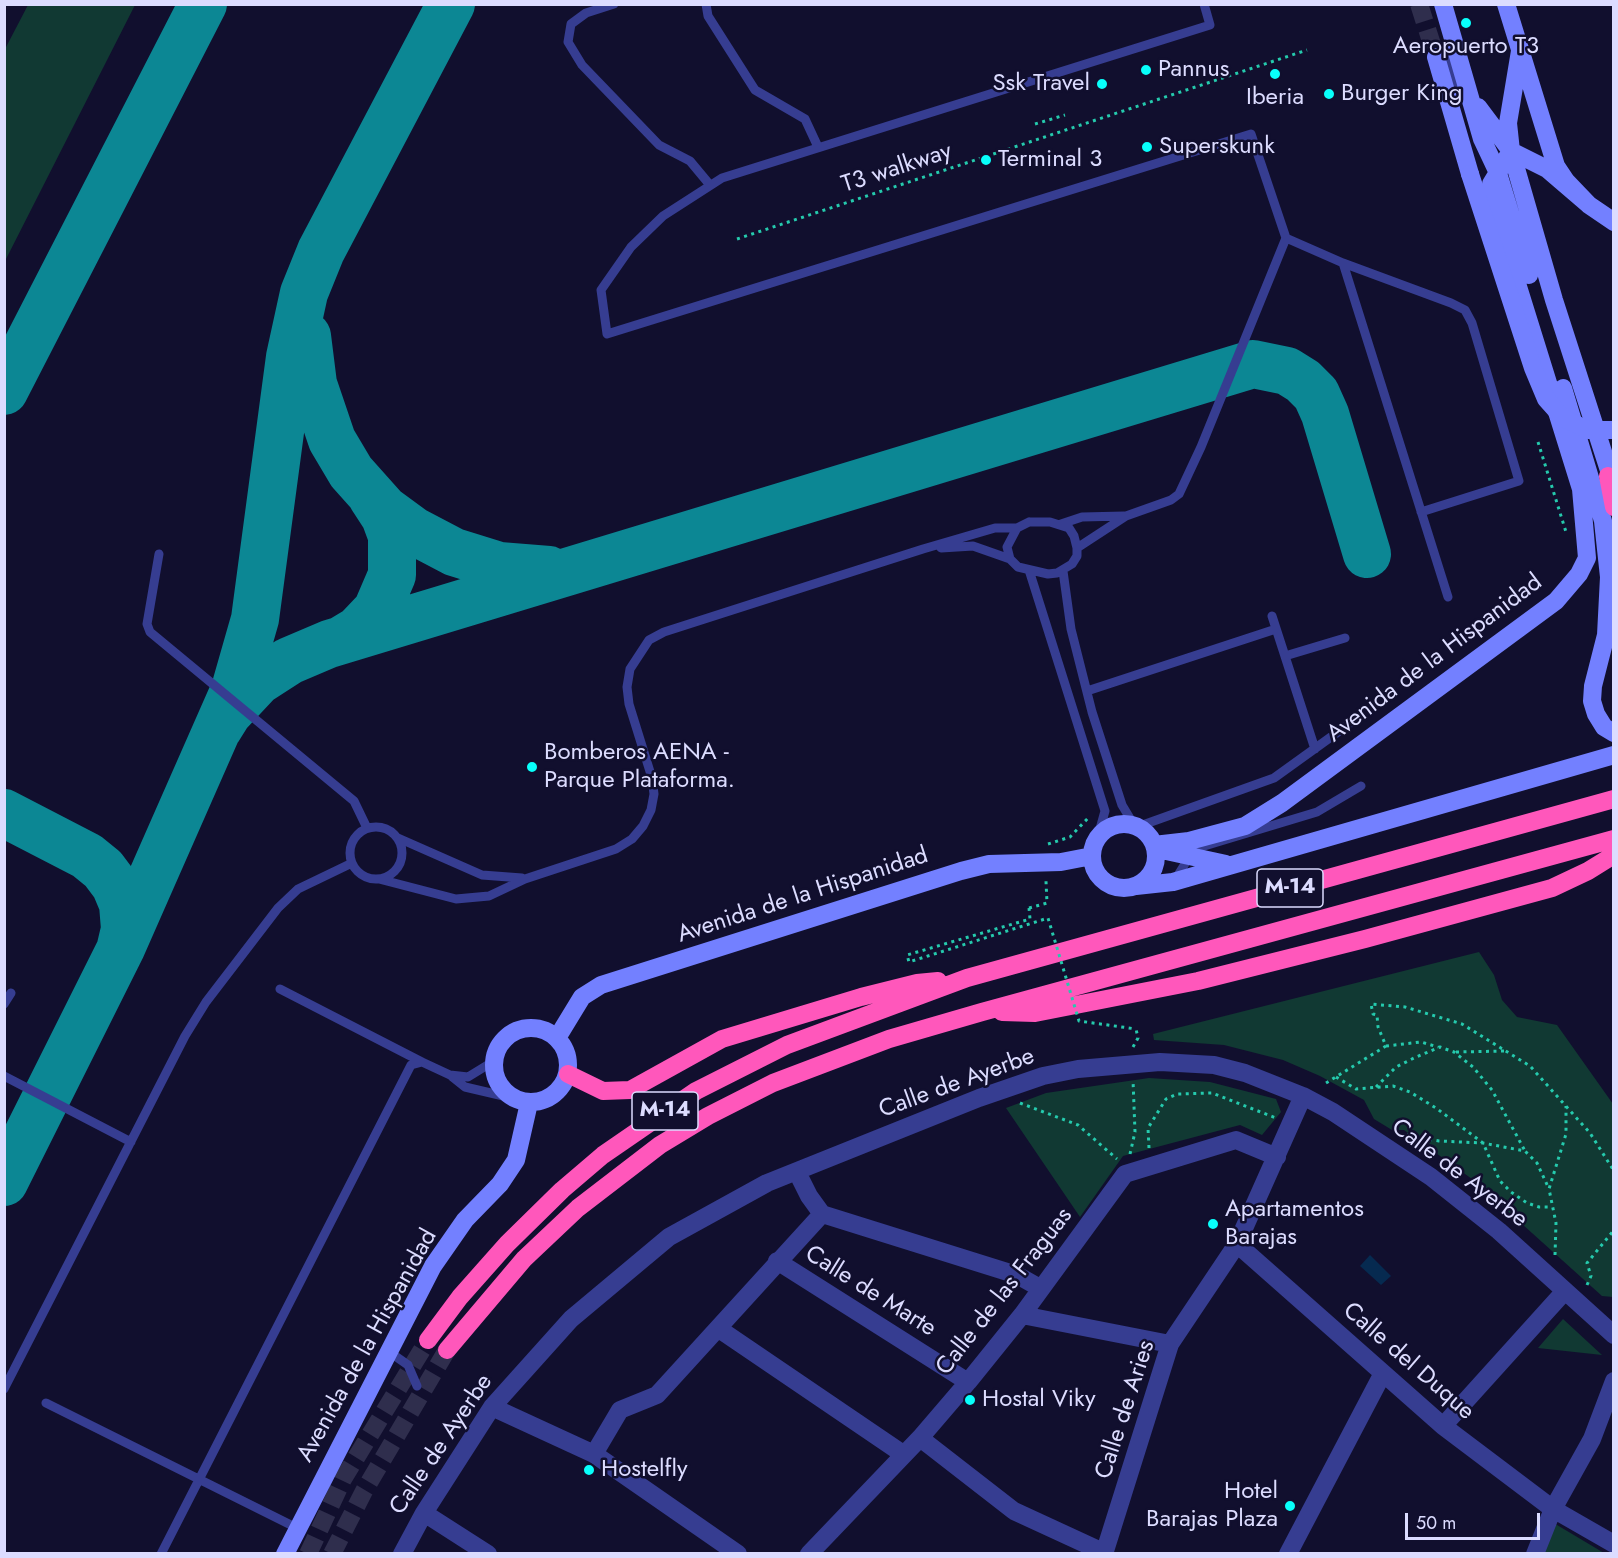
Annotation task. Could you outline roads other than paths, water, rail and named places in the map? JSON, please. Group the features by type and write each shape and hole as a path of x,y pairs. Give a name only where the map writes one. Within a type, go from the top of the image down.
{"highway":[{"path":"1611,481 1614,507"},
{"name":"M-14","path":"428,1340 460,1297 507,1244 561,1190 647,1122 696,1092 787,1045 967,978 1614,799"},
{"name":"M-14","path":"447,1350 524,1259 578,1209 660,1145 708,1116 773,1083 889,1039 982,1012 1614,839"},
{"path":"982,1012 1035,1013 1198,981 1462,914 1552,888 1588,871 1614,855"},
{"path":"568,1074 603,1091 630,1090 681,1059 732,1036 917,983 967,978"}],"street":[{"path":"1443,4 1471,93 1482,139 1498,173 1587,460 1603,521 1609,577 1606,635 1593,686 1592,702 1604,727 1614,733"},
{"path":"1509,8 1556,165 1566,181 1589,205"},
{"path":"1520,51 1508,123 1511,151 1611,481"},
{"path":"1440,56 1452,113 1470,174 1533,368 1546,399 1563,418 1588,430 1614,430"},
{"path":"1471,93 1486,120 1511,151 1547,169 1589,205 1614,222"},
{"name":"Avenida de la Hispanidad","path":"1190,850 1245,826 1282,803 1556,601 1580,574 1587,558 1581,489 1492,203 1491,184 1511,151"},
{"name":"Avenida de la Hispanidad","path":"1136,886 1173,882 1614,755"},
{"path":"1114,825 1136,826 1148,835 1154,847 1152,871 1136,886 1123,888 1111,886 1101,879 1094,868 1092,856 1098,837 1114,825"},
{"name":"Avenida de la Hispanidad","path":"1154,847 1190,850 1229,864"},
{"name":"Avenida de la Hispanidad","path":"557,1038 582,997 601,985 962,871 989,864 1048,863 1092,856"},
{"path":"524,1028 542,1029 557,1038 565,1049 569,1061 568,1074 563,1086 554,1096 542,1102 520,1101 501,1089 495,1076 494,1061 503,1040 524,1028"},
{"name":"Calle de Ayerbe","path":"402,1554 424,1513 492,1407 571,1319 669,1237 767,1183 1010,1088 1043,1076 1078,1069 1133,1063 1214,1065 1245,1073 1303,1096 1333,1112 1431,1178 1499,1231 1614,1335"},
{"name":"Calle de Aries","path":"1105,1553 1170,1344 1237,1244 1303,1096"},
{"name":"Avenida de la Hispanidad","path":"285,1554 434,1266 465,1220 500,1184 516,1160 520,1101"},
{"name":"Calle de las Fraguas","path":"809,1554 920,1438 968,1382 1022,1315 1125,1167 1236,1140 1277,1157"},
{"path":"797,1172 809,1196 822,1214 1017,1275 1040,1288"},
{"path":"594,1454 620,1410 657,1395 822,1214"},
{"name":"Calle del Duque","path":"1237,1244 1443,1426 1553,1509 1614,1545"},
{"name":"Calle de Marte","path":"777,1261 968,1382"},
{"path":"1443,1426 1564,1292"},
{"path":"1022,1315 1170,1344"},
{"path":"719,1329 903,1454"},
{"path":"1288,1554 1383,1373"},
{"path":"1535,1554 1553,1509 1592,1439 1614,1381"},
{"path":"492,1407 594,1454 738,1554"},
{"path":"920,1438 1014,1511 1105,1553"},
{"path":"424,1513 488,1554"}],"lane":[{"path":"615,4 586,13 571,24 568,42 582,65 659,145 690,161 710,185"},
{"path":"706,4 708,16 755,90 805,118 818,147"},
{"path":"1077,548 1126,516 1171,500 1179,494 1286,238 1251,134 607,334 601,290 631,247 663,216 722,178 1210,24 1204,4"},
{"path":"1286,238 1343,263 1465,310 1472,323 1519,481 1421,512"},
{"path":"1343,263 1448,597"},
{"path":"525,879 482,875 398,838 384,827 367,828 354,839 350,847 352,863 364,876 456,899 489,896 525,879 616,849 632,839 651,810 654,794 652,778 628,704 627,687 630,669 649,640 664,632 995,528 1017,528 1029,522 1061,524 1082,517 1126,516"},
{"path":"923,549 973,546 1010,559 1018,567 1048,574 1063,571 1077,556 1074,536 1069,528 1061,524"},
{"path":"1010,559 1007,547 1017,528"},
{"path":"159,554 147,624 150,632 354,801 367,828"},
{"path":"1029,570 1105,811 1098,837"},
{"path":"1063,571 1071,629 1087,692 1122,805 1136,826 1274,778 1349,724"},
{"path":"1272,616 1315,749"},
{"path":"1087,692 1276,629"},
{"path":"1285,656 1345,638"},
{"path":"1173,882 1190,850 1317,812 1361,786"},
{"path":"379,879 395,871 400,864 402,855 398,838"},
{"path":"4,1389 185,1036 206,1002 278,908 298,889 352,863"},
{"path":"280,989 450,1075 465,1087 520,1101"},
{"path":"4,1005 11,993"},
{"path":"450,1075 468,1077 494,1061"},
{"path":"161,1554 411,1065 422,1062"},
{"path":"4,1076 132,1142"},
{"path":"388,1351 408,1365 417,1386"},
{"path":"46,1403 297,1528"}],"water":[{"path":"1370,1255 1391,1276 1381,1285 1360,1266"}],"tunnel":[{"path":"1419,4 1436,57"},
{"path":"308,1554 343,1479 428,1340"},
{"path":"332,1554 364,1491 447,1350"}],"place":[{"name":"Aeropuerto T3","path":"1466,23"},
{"name":"Pannus","path":"1146,70"},
{"name":"Iberia","path":"1275,74"},
{"name":"Ssk Travel","path":"1102,84"},
{"name":"Burger King","path":"1329,94"},
{"name":"Superskunk","path":"1147,147"},
{"name":"Terminal 3","path":"986,160"},
{"name":"Bomberos AENA - Parque Plataforma.","path":"532,767"},
{"name":"Apartamentos Barajas","path":"1213,1224"},
{"name":"Hostal Viky","path":"970,1400"},
{"name":"Hostelfly","path":"589,1470"},
{"name":"Hotel Barajas Plaza","path":"1290,1506"}]}
